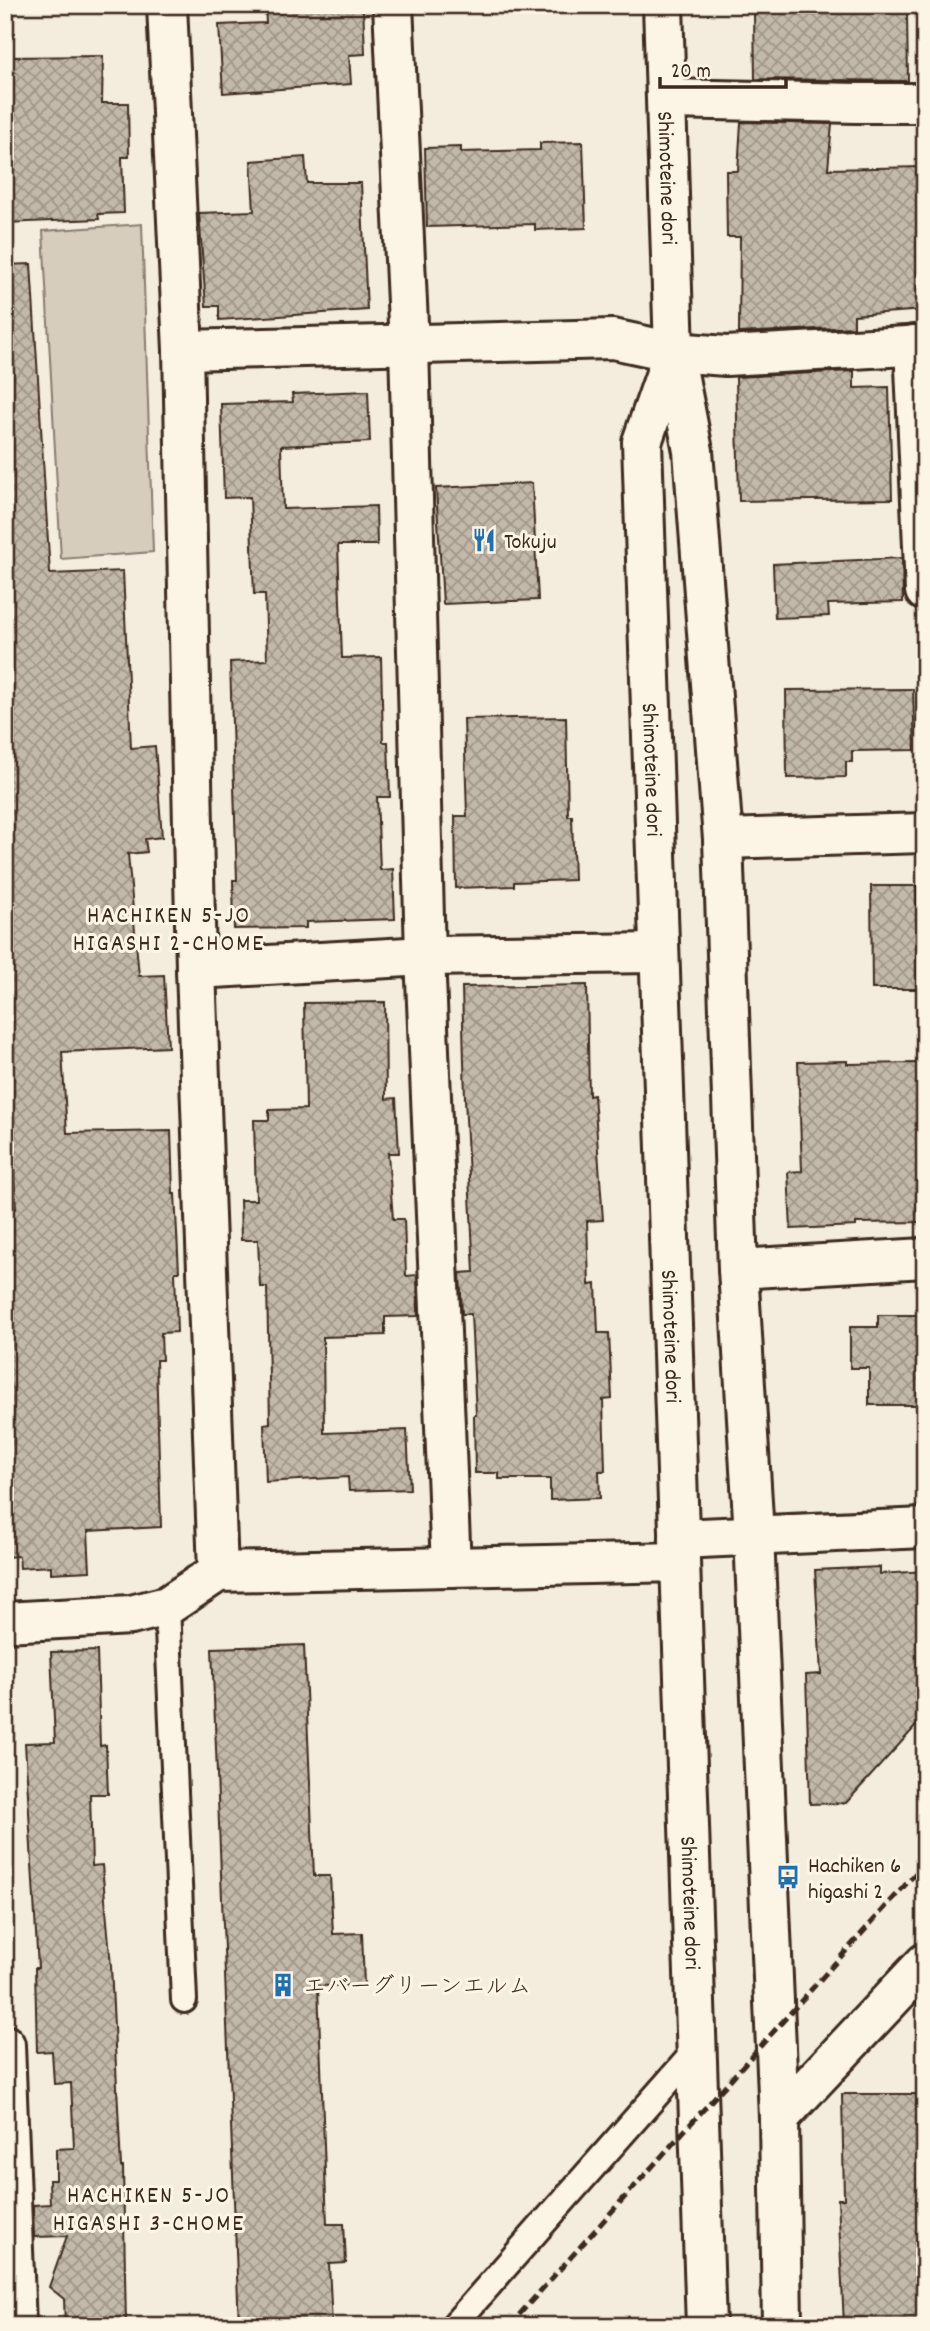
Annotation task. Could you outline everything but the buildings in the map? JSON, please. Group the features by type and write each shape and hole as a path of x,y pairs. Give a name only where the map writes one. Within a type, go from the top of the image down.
{"street":[{"path":"167,5 183,350 196,969 218,1572"},
{"path":"393,5 409,345 425,956 451,1567"},
{"name":"Shimoteine dori","path":"663,5 674,352 693,451 723,839 738,1269 754,1535 779,2118 782,2326"},
{"path":"667,99 925,103"},
{"path":"183,350 614,339 674,352 726,356 920,345 925,591"},
{"name":"Shimoteine dori","path":"674,352 642,442 706,2326"},
{"path":"723,839 925,833"},
{"path":"196,969 425,956 659,953"},
{"path":"738,1269 925,1258"},
{"path":"5,1622 131,1615 167,1605 218,1572 451,1567 679,1550 754,1535 925,1528"},
{"path":"779,2118 925,1963"},
{"path":"6,2070 10,2288 16,2326"}],"lane":[{"path":"167,1605 184,2000"},
{"path":"453,2326 697,2049"}],"shaded area":[{"path":"142,224 153,552 61,559 43,231"}],"railway":[{"path":"509,2326 925,1863"}],"place":[{"name":"Tokuju","path":"484,540"},
{"name":"Hachiken 6 higashi 2","path":"788,1877"},
{"name":"エバーグリーンエルム","path":"283,1985"}],"district":[{"name":"HACHIKEN 5-JO HIGASHI 2-CHOME","path":"169,928"},
{"name":"HACHIKEN 5-JO HIGASHI 3-CHOME","path":"149,2208"}]}
